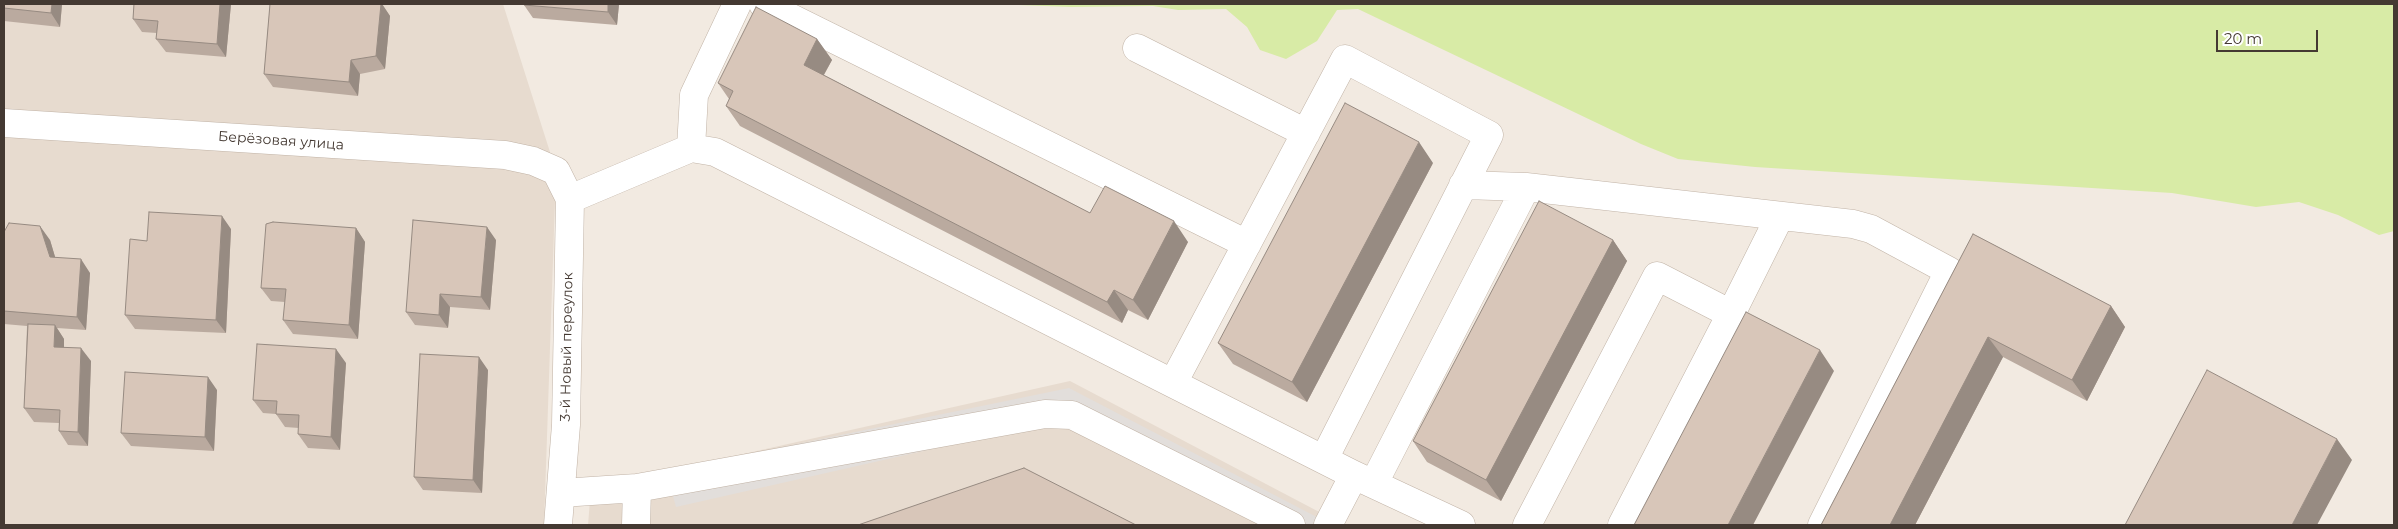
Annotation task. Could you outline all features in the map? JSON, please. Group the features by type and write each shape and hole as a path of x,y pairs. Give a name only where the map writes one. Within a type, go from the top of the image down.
{"street":[{"path":"691,148 694,95 737,4"},
{"path":"763,4 1247,244"},
{"path":"1137,48 1306,133"},
{"path":"1173,383 1345,59 1489,134 1324,459"},
{"name":"Берёзовая улица","path":"4,123 505,155 533,161 556,172"},
{"path":"570,199 691,148 714,152 1364,479 1461,525"},
{"name":"3-й Новый переулок","path":"556,172 570,199 566,425 558,525"},
{"path":"1463,185 1526,188 1853,224 1871,229 1948,271 1822,525"},
{"path":"1328,525 1364,479 1526,188"},
{"path":"1622,525 1780,216"},
{"path":"1527,525 1657,276 1731,314"},
{"path":"561,493 637,488 1045,414 1072,415 1291,525"},
{"path":"636,525 637,488"}],"shaded area":[{"path":"4,4 503,4 556,171 544,525 4,525"},
{"path":"1070,381 1344,525 588,525 591,488"},
{"path":"1069,388 1332,525 1260,525 1060,420 676,507 666,471"}],"green space":[{"path":"992,4 2394,4 2394,231 2379,235 2338,215 2299,202 2256,207 2172,193 1755,167 1678,159 1641,144 1358,9 1337,10 1317,41 1286,59 1260,50 1247,27 1226,9 1178,10 1153,6 1071,7"}],"building":[{"path":"4,4 52,4 51,13 4,8"},
{"path":"134,4 220,4 217,44 156,39 158,21 133,19"},
{"path":"270,4 381,4 376,56 351,60 349,82 264,74"},
{"path":"608,4 608,12 524,5"},
{"path":"756,7 817,39 804,65 1090,213 1105,186 1174,221 1133,300 1114,290 1107,302 726,106 733,91 718,83"},
{"path":"1345,103 1419,142 1292,382 1218,343"},
{"path":"1539,201 1613,240 1486,480 1413,441"},
{"path":"149,212 222,216 216,320 125,315 130,239 147,241"},
{"path":"413,220 487,227 481,297 440,294 439,315 406,312"},
{"path":"273,222 356,228 349,325 283,320 286,289 261,288 266,224"},
{"path":"9,223 40,226 50,257 81,259 77,317 4,311 4,232"},
{"path":"1973,234 2111,306 2072,380 1988,337 1890,525 1821,525"},
{"path":"1746,312 1820,350 1728,525 1634,525"},
{"path":"28,324 55,325 54,347 81,348 78,432 59,431 60,410 24,408"},
{"path":"257,344 336,349 331,437 298,434 299,415 276,414 277,401 253,400"},
{"path":"420,354 479,357 473,480 414,477"},
{"path":"2207,370 2337,439 2292,525 2125,525"},
{"path":"125,372 208,377 205,437 121,433"},
{"path":"1024,468 1136,525 858,525"}]}
